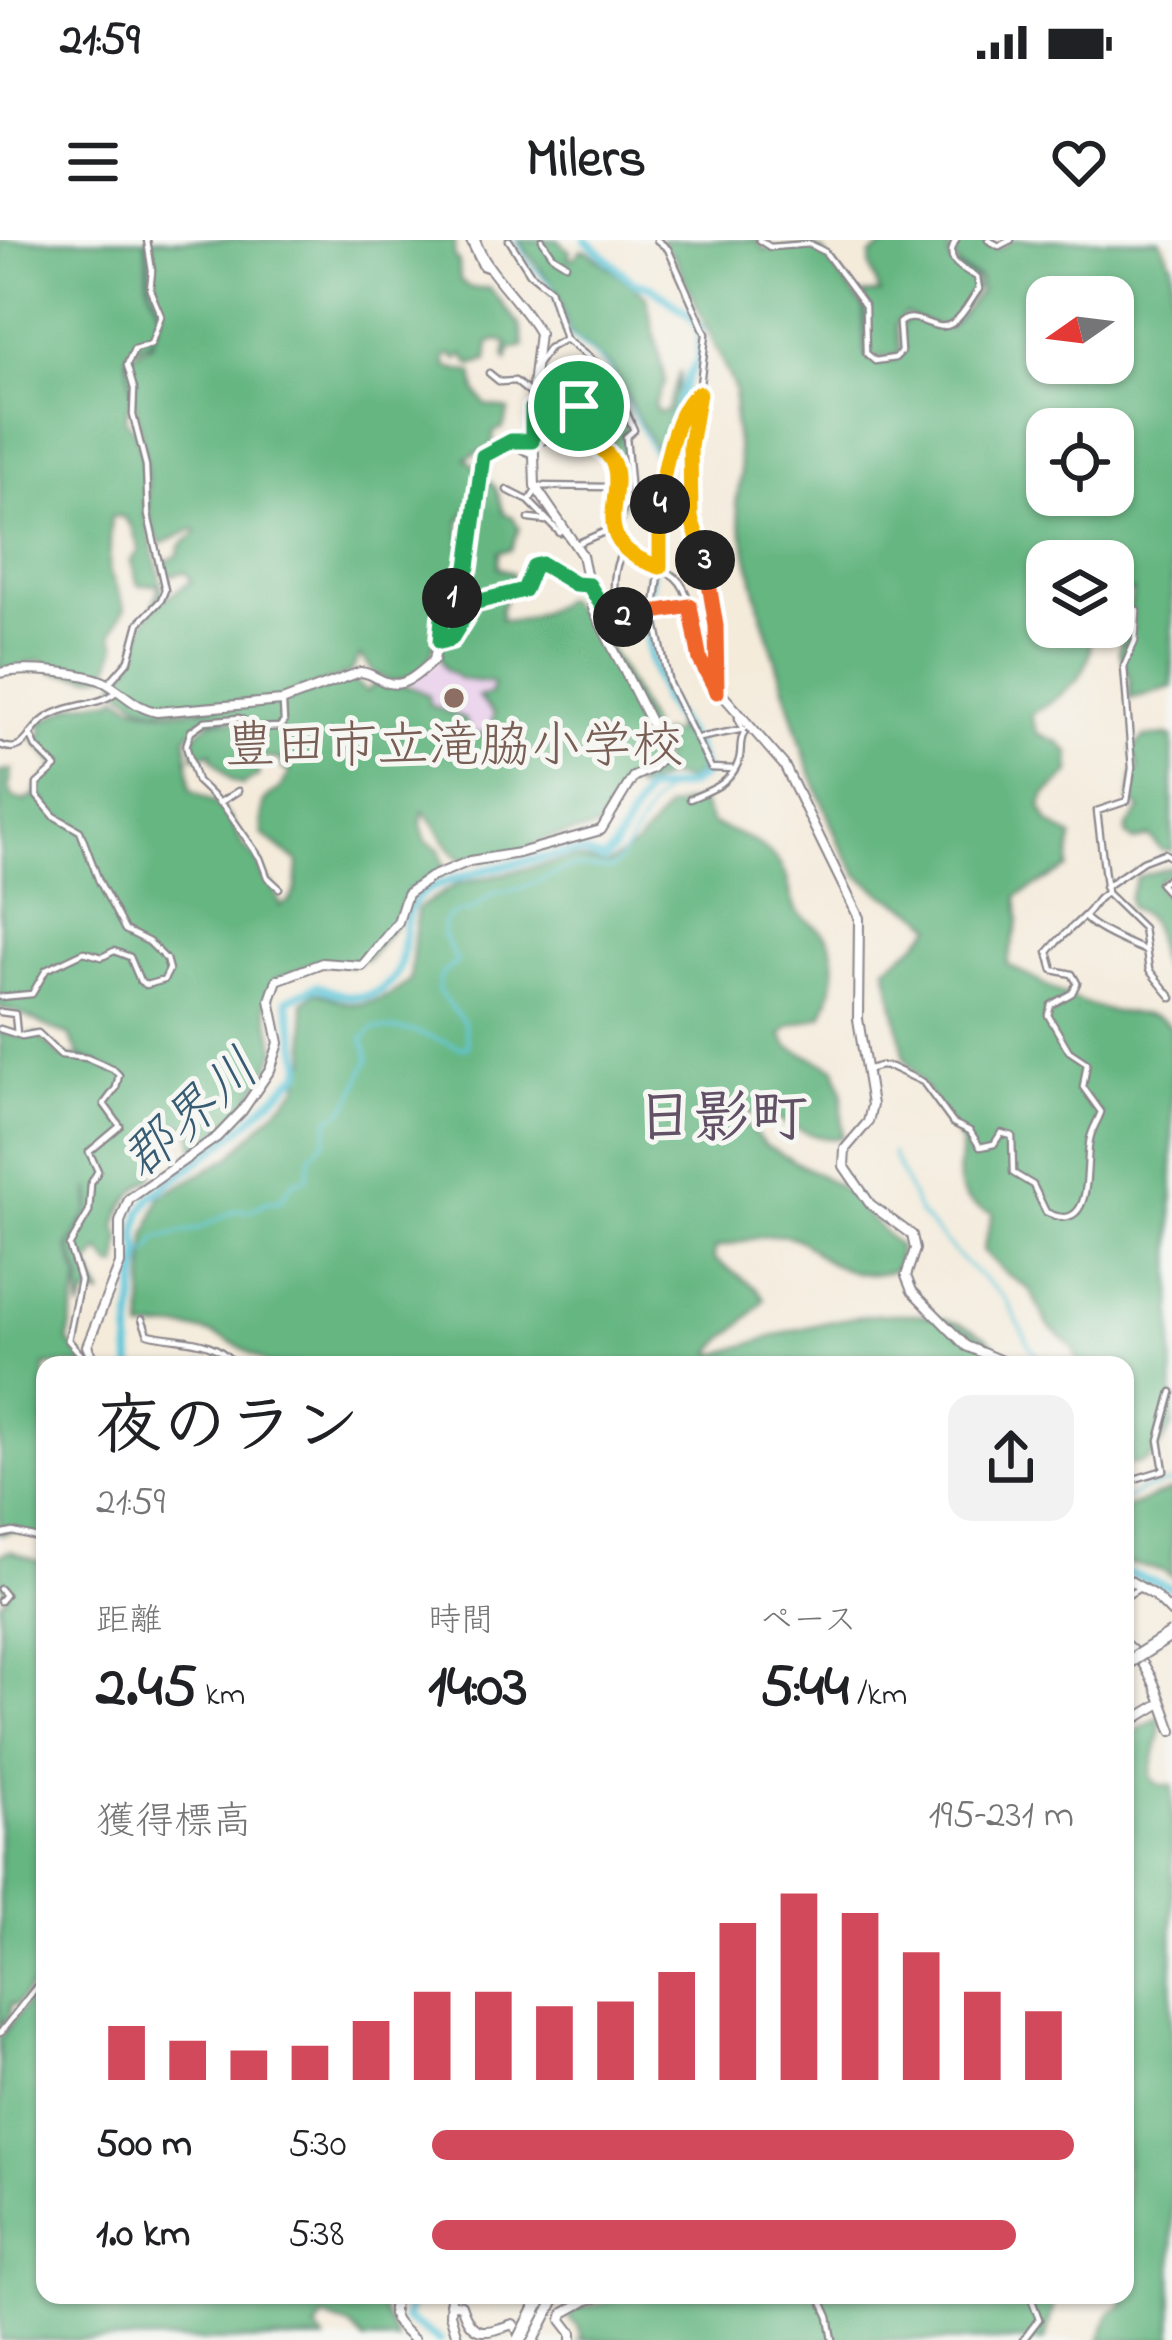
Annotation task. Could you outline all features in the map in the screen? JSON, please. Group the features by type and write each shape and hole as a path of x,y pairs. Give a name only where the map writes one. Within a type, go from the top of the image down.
{"highway":[{"path":"1134,1654 1172,1630"},
{"path":"525,2340 539,2304"},
{"path":"525,2340 549,2304"}],"street":[{"path":"0,745 8,749 21,746 54,713 73,704 110,698 129,660 139,623 165,590 148,514 146,466 127,365 134,349 151,344 161,316 150,290 147,240"},
{"path":"90,1356 87,1346 120,1264 124,1207 152,1179 218,1137 256,1092 278,1049 270,1000 278,980 322,963 362,967 398,922 411,890 455,865 601,830 633,777 658,764 662,749 626,666 598,620 586,565 536,488 532,382 538,333 527,312 482,261 472,240"},
{"path":"509,240 530,273 550,289 565,339 608,373 634,430 626,436 631,494 620,514 620,525 574,545"},
{"path":"542,240 566,264"},
{"path":"656,240 668,249 705,327 690,446 691,518 704,556 716,622 717,692"},
{"path":"759,240 770,247 810,244 825,252 865,305 866,353 875,361 902,352 898,322 903,318 948,325 979,290 977,277 952,260 956,240"},
{"path":"988,240 998,246 1011,240"},
{"path":"532,382 538,361 565,339"},
{"path":"489,373 500,382 515,381 532,395"},
{"path":"532,408 552,405 553,393 571,398 593,432 592,443"},
{"path":"699,393 688,401 664,469 654,614 669,683 711,768 734,769"},
{"path":"0,673 26,670 112,687 137,706 157,712 282,701 360,673 389,683 407,681 434,660 443,613 466,576 483,456 511,441 592,443 608,454 616,470 613,526 623,550 682,584 700,660 717,692 784,765 856,908 861,934 858,1019 872,1111 845,1149 847,1172 874,1209 912,1235 915,1250 906,1276 912,1291 972,1350 988,1356"},
{"path":"522,450 533,455"},
{"path":"536,488 608,487"},
{"path":"529,501 536,488"},
{"path":"507,490 529,501 560,533"},
{"path":"530,519 546,521"},
{"path":"616,618 613,588 623,550"},
{"path":"440,642 451,639 473,603 524,590 534,566 542,564 575,584 589,585"},
{"path":"589,585 604,611 616,618 690,606 699,607 716,622"},
{"path":"1137,610 1136,641 1124,668 1132,768 1127,801 1097,811 1106,890 1139,922 1151,976 1172,998"},
{"path":"279,888 192,772 187,746 191,731 201,722 243,719 257,728 279,727 284,722 282,701"},
{"path":"690,799 725,785 739,762 744,729 738,713"},
{"path":"699,738 744,729"},
{"path":"0,997 32,994 46,970 84,952 102,958 112,951 130,957 146,985 164,980 170,970 149,942 125,930 80,832 54,816 37,796 37,784 56,769 30,734"},
{"path":"219,803 238,791"},
{"path":"866,1070 891,1067 923,1082 954,1124 970,1130 980,1147 994,1144 1001,1132 1012,1136 1013,1173 1034,1185 1046,1212 1071,1215 1084,1197 1090,1137 1100,1112 1083,1088 1087,1063 1070,1051 1047,1012 1072,993 1077,983 1072,974 1053,970 1050,947 1143,860 1164,854 1172,858"},
{"path":"1172,876 1160,884 1172,897"},
{"path":"1084,917 1096,929 1146,950"},
{"path":"0,1012 16,1015 17,1035"},
{"path":"0,1029 17,1035 38,1033 61,1055 86,1058 113,1069 119,1077 104,1104 120,1126 89,1152 98,1171 91,1183 91,1205 69,1246 80,1280 68,1340 83,1356"},
{"path":"142,1319 148,1334 191,1339 226,1356"},
{"path":"1134,1480 1157,1475 1166,1466 1159,1440 1172,1392"},
{"path":"0,1535 13,1532 36,1538"},
{"path":"1134,1582 1172,1613"},
{"path":"1134,1592 1143,1586"},
{"path":"0,1589 5,1595 0,1601"},
{"path":"1134,1651 1172,1731"},
{"path":"1134,1720 1161,1703"},
{"path":"0,2033 36,1987"},
{"path":"394,2304 394,2321 414,2340"},
{"path":"452,2304 458,2340"},
{"path":"459,2304 473,2329 490,2332 513,2324 525,2340"},
{"path":"572,2340 562,2320 566,2311 579,2304"},
{"path":"822,2304 833,2340"},
{"path":"1023,2340 1039,2319 1033,2304"}],"shaded area":[{"name":"豊田市立滝脇小学校","path":"440,661 461,679 493,682 492,695 479,695 494,714 491,727 481,735 472,733 464,719 428,705 429,696 409,683"}],"green space":[{"path":"0,240 145,240 148,285 161,315 150,342 132,348 126,357 132,395 125,419 135,431 143,461 146,522 163,593 154,605 159,585 138,585 131,561 140,550 131,526 123,517 111,516 109,570 125,608 112,633 116,645 108,674 90,677 53,672 44,661 0,668"},
{"path":"148,240 455,240 460,280 470,288 490,288 520,326 524,346 510,350 507,361 508,343 498,340 489,343 487,361 472,366 463,355 458,360 450,354 445,357 447,367 473,373 476,391 486,405 509,410 503,428 494,432 492,446 466,458 478,469 478,491 460,522 462,548 468,549 462,580 435,620 432,653 412,676 389,681 360,656 350,673 276,700 155,709 138,703 115,684 133,661 146,618 192,581 185,572 166,576 162,563 177,556 181,545 197,533 194,529 161,544 150,518 145,457 128,367 133,354 151,345 163,311 151,290"},
{"path":"518,240 558,240 570,251 568,258 581,250 589,252 646,296 665,381 654,405 658,412 667,411 680,371 677,399 656,451 610,366 570,334 556,290"},
{"path":"660,240 755,240 765,250 810,246 823,252 863,307 864,351 875,362 895,360 905,350 901,323 914,318 939,329 950,328 980,292 979,278 960,268 953,255 958,240 983,240 998,249 1015,240 1160,240 1172,265 1172,687 1130,699 1130,679 1119,652 1120,648 1134,648 1134,540 1026,540 1026,648 1090,648 1090,652 1073,684 1031,715 1037,733 1057,741 1069,753 1070,773 1046,794 1041,807 1049,823 1072,837 1068,868 1017,896 1019,920 1007,964 1083,1003 1151,1016 1172,1029 1172,1426 1154,1454 1142,1463 1134,1464 1134,1356 1076,1356 1074,1348 1048,1325 1030,1290 983,1250 993,1213 964,1196 959,1179 962,1144 905,1058 886,967 933,926 858,875 839,843 808,766 759,605 736,505 741,474 735,390 675,258"},
{"path":"895,240 914,245 921,240 952,240 951,261 975,279 976,289 948,324 935,325 905,314 896,324 900,350 893,356 873,357 867,350 864,294 880,293 870,267 871,255"},
{"path":"570,371 588,385 601,411 623,408 630,424 624,444 627,488 621,509 614,450 611,442 603,444 585,417 581,387 568,375"},
{"path":"486,478 496,488 504,513 519,528 511,550 499,552 498,567 512,573 514,582 501,608 501,620 528,618 565,599 578,611 594,614 603,636 597,642 602,649 608,646 621,669 660,757 623,786 599,828 550,838 518,852 463,861 423,811 426,841 439,849 445,869 407,892 393,927 368,959 352,965 316,962 275,980 265,1005 276,1050 262,1080 232,1119 195,1150 190,1128 179,1124 176,1141 158,1154 152,1178 133,1193 121,1212 116,1228 121,1236 118,1266 112,1266 100,1251 88,1266 102,1295 87,1294 80,1310 81,1276 70,1248 88,1211 68,1247 79,1280 68,1341 80,1356 36,1356 36,1537 13,1531 0,1534 0,1031 19,1037 37,1034 60,1056 82,1058 118,1073 79,1055 69,1035 0,1008 0,772 12,770 9,787 13,798 26,801 35,794 48,806 36,789 57,766 34,740 44,734 40,723 74,705 113,702 117,695 156,711 263,703 284,706 350,678 367,692 378,680 420,691 429,696 429,705 463,718 472,733 481,735 491,726 494,714 478,697 491,694 493,683 461,679 446,669 440,656 445,613 465,583","holes":["239,718 265,729 228,721 202,728 194,737 194,757 212,752 231,780 242,785 258,776 258,762 264,757 281,760 283,769 290,771 265,800 261,817 262,834 298,862 294,894 280,906 275,888 243,846 231,820 218,804 191,789 186,737 200,721"]},
{"path":"674,723 695,751 700,771 688,781 668,776 638,789 632,786 663,767 661,733 675,733"},
{"path":"1145,737 1172,737 1172,851 1161,850 1150,836 1134,841 1127,835 1127,827 1141,809 1130,801 1133,774 1139,769 1132,749"},
{"path":"685,802 701,803 712,824 755,842 773,856 786,876 797,911 830,943 832,986 822,1016 790,1026 781,1035 789,1047 835,1068 842,1091 842,1137 817,1136 757,1114 745,1114 743,1121 765,1145 839,1186 899,1247 897,1268 870,1274 833,1264 792,1237 763,1237 715,1248 714,1259 764,1299 712,1352 716,1355 815,1325 887,1314 955,1322 985,1337 1002,1356 255,1356 209,1333 180,1328 142,1331 146,1236 160,1197 231,1156 297,1088 307,1060 303,1002 315,992 353,1004 388,995 410,980 417,909 457,884 573,858 607,865 637,845 666,809"},
{"path":"1172,867 1172,874 1158,884 1164,896 1172,899 1172,979 1159,959 1150,922 1130,907 1129,898 1137,877"},
{"path":"1172,1490 1172,1577 1134,1565 1134,1505"},
{"path":"10,1551 36,1561 36,1982 16,2005 11,2004 0,2028 0,1603 7,1596 0,1582 0,1555"},
{"path":"1159,1717 1151,1778 1172,1786 1172,2340 1099,2340 1111,2312 1134,2304 1134,1732"},
{"path":"36,1991 36,2304 386,2304 382,2310 397,2340 364,2340 350,2326 323,2317 316,2330 325,2340 0,2340 0,2038"},
{"path":"598,2304 1054,2304 1045,2340 579,2340 570,2310"}],"waterway":[{"path":"516,240 551,285 568,334 609,368 658,463"},
{"name":"郡界川","path":"131,1356 141,1212 152,1196 238,1131 300,1073 287,1000 317,986 353,997 378,991 396,975 408,913 423,893 473,873 568,853 604,860 645,791 689,785 704,774 696,748 664,701 650,656 646,617 654,545 653,483 686,380 699,360 700,329 688,314 651,287 633,282 586,240"},
{"path":"140,1253 150,1251 157,1238 198,1229 237,1210 281,1201 293,1182 307,1178 311,1155 326,1140 329,1118 345,1108 354,1094 369,1060 363,1039 374,1028 413,1031 468,1046 464,1023 438,991 441,975 457,962 443,935 444,922 452,914 474,909 491,894 522,888 572,867 612,869 667,789"},
{"path":"892,1153 920,1214 1006,1299 1038,1356"},
{"path":"1134,1494 1172,1482"},
{"path":"1134,1575 1172,1588"},
{"name":"郡界川","path":"411,2304 405,2319 440,2340"}],"place":[{"name":"豊田市立滝脇小学校","path":"454,698"}],"district":[{"name":"日影町","path":"722,1121"}],"route":[{"path":"699,393 690,446 691,518 715,615 717,692 700,660 690,606 614,618 604,611 589,585 575,584 542,564 534,566 524,590 473,603 451,639 440,642 443,613 466,576 483,456 511,441 532,441 532,408 552,405 554,396 571,398 579,406 593,432 592,443 604,449 614,464 613,526 619,545 633,558 660,567 664,469 688,401 699,393"}]}
